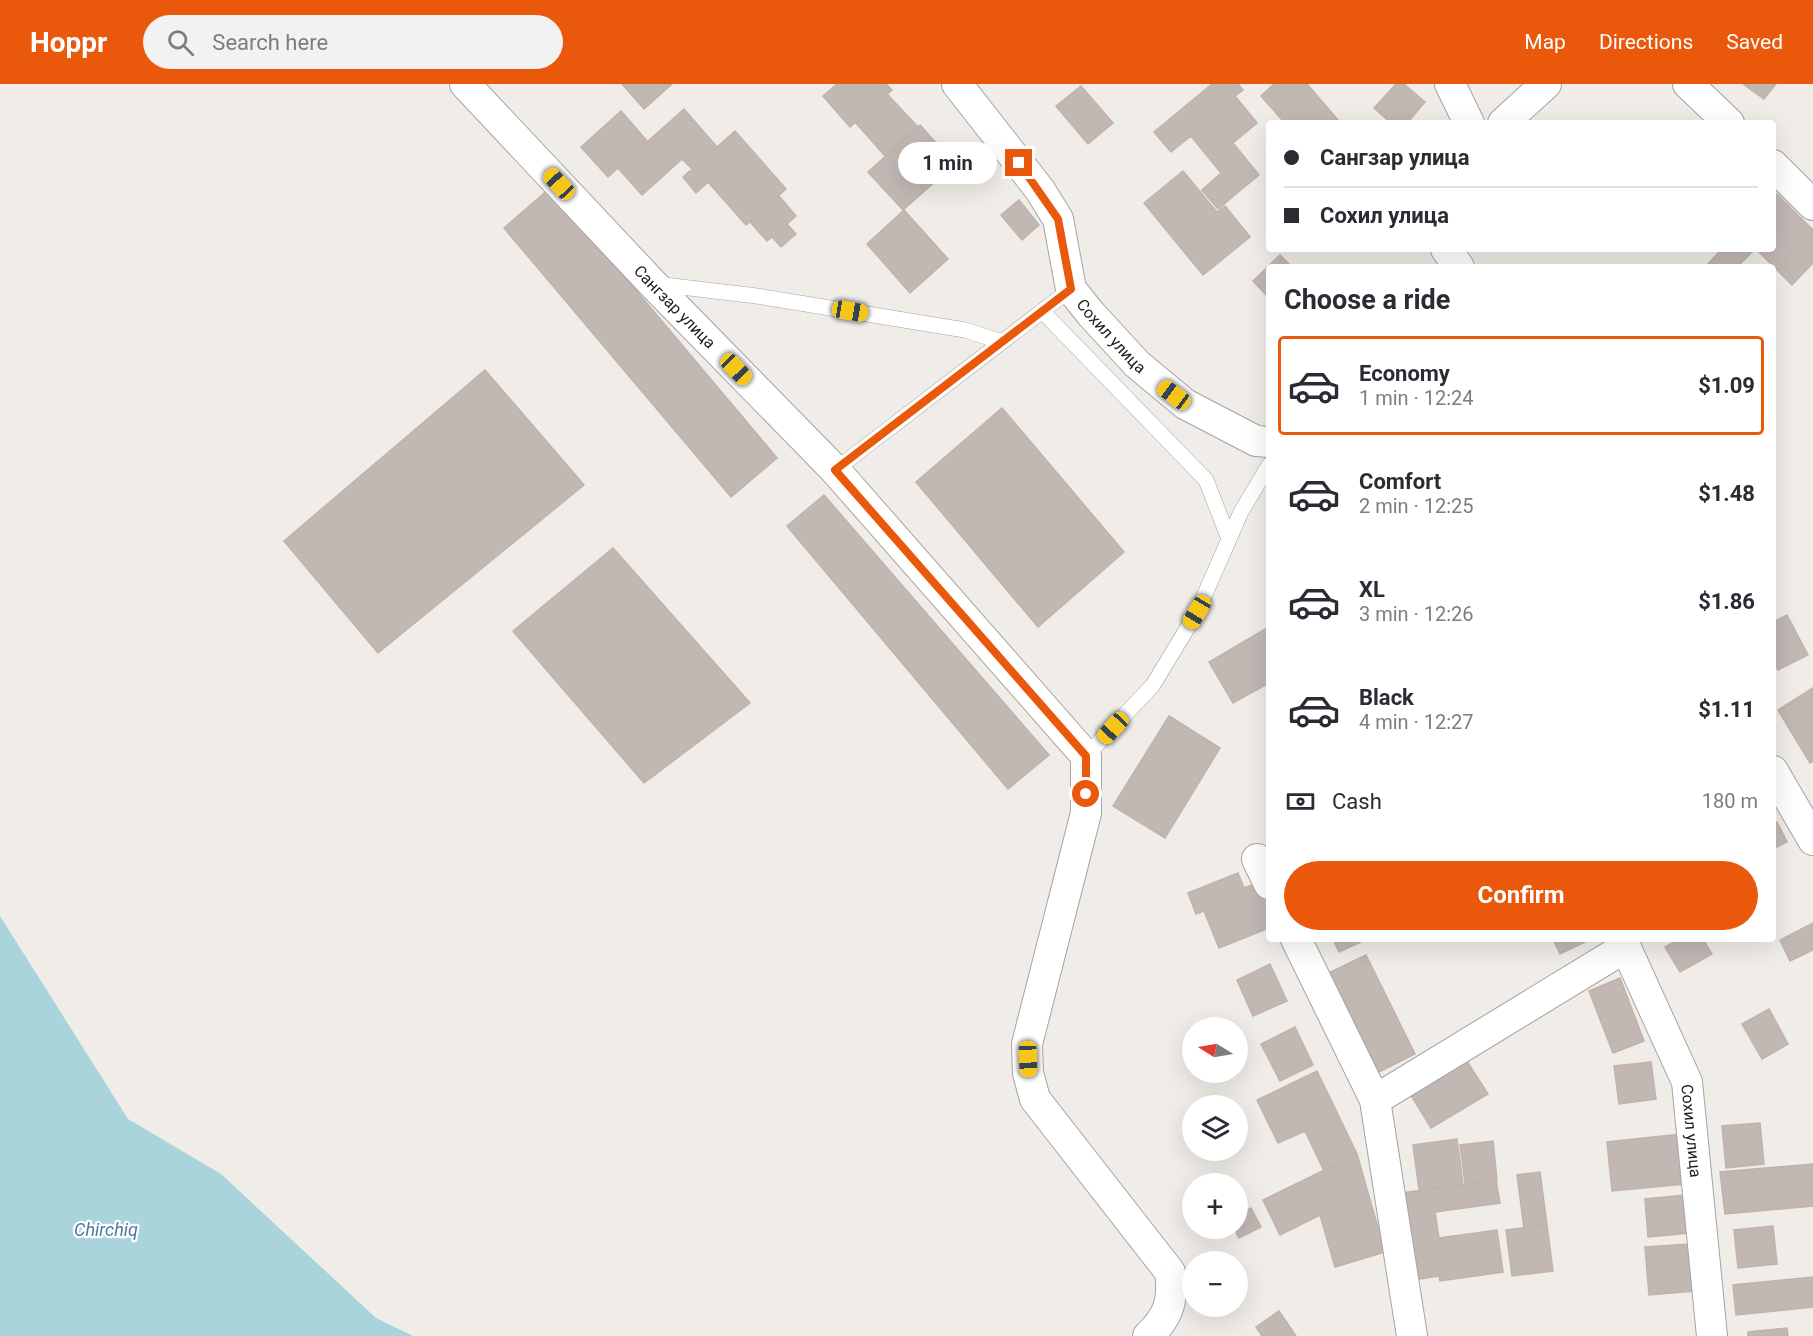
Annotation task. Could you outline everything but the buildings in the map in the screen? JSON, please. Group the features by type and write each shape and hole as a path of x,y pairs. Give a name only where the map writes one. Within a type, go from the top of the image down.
{"street":[{"name":"Сангзар улица","path":"465,84 654,284 835,470 1086,756"},
{"name":"Сохил улица","path":"957,84 1040,190 1058,219 1071,289 1112,338 1163,387 1209,418 1256,441 1266,442"},
{"path":"1450,84 1467,120"},
{"path":"1506,120 1546,84"},
{"path":"1688,84 1726,120"},
{"path":"1776,168 1813,205"},
{"path":"1086,756 1086,813 1027,1044 1028,1073 1035,1099 1170,1272 1173,1293 1169,1311 1148,1336"},
{"path":"1776,776 1813,840"},
{"path":"1297,942 1375,1100 1412,1336"},
{"name":"Сохил улица","path":"1624,943 1687,1082 1712,1336"},
{"path":"1375,1100 1624,943"}],"lane":[{"path":"654,284 757,296 965,330 1002,342"},
{"path":"835,470 1071,289"},
{"path":"1042,311 1206,480 1229,538"},
{"path":"1086,756 1152,685 1197,612 1241,512 1266,470"}],"water":[{"name":"Chirchiq","path":"0,916 128,1119 221,1174 376,1318 413,1336 0,1336"}],"route":[{"path":"1019,163 1040,190 1058,219 1071,289 835,470 1086,756 1086,794"}]}
